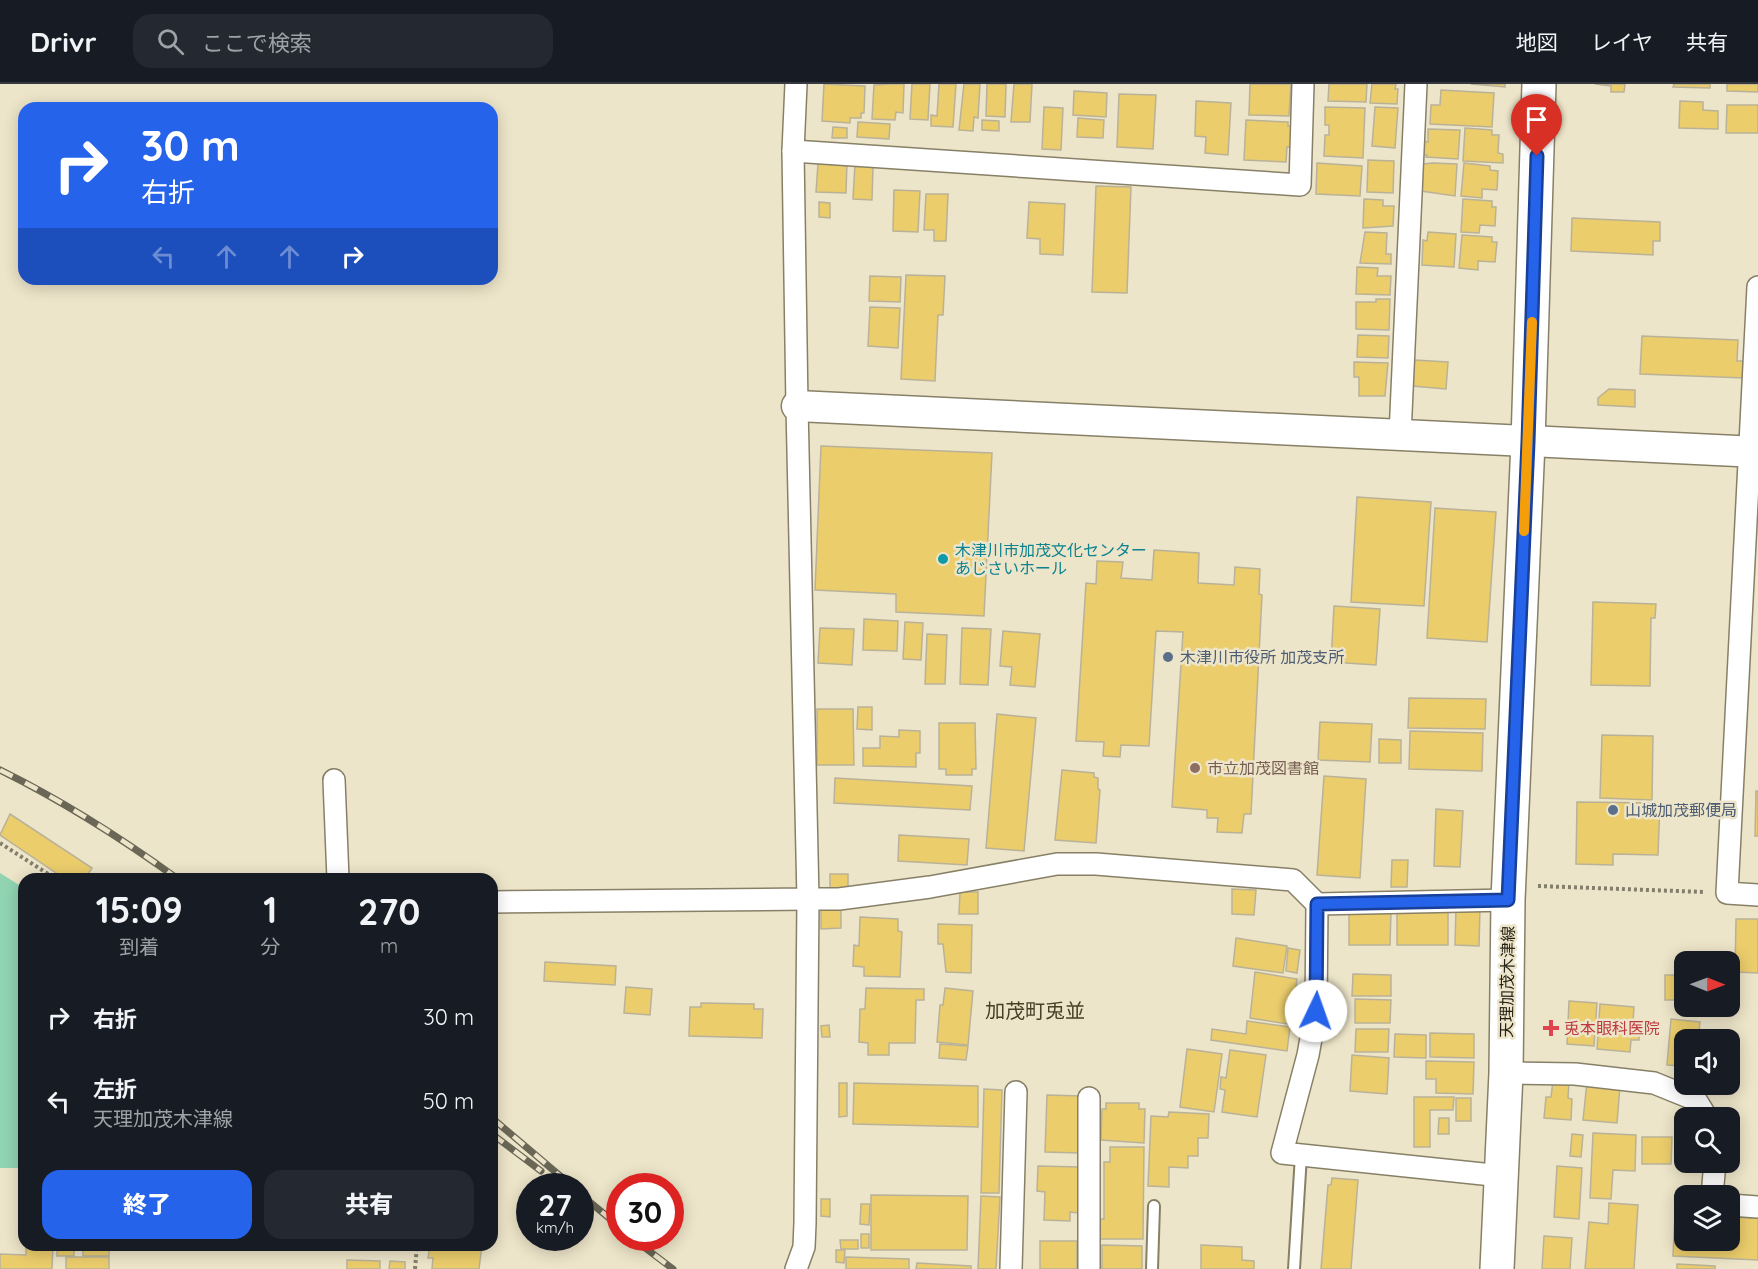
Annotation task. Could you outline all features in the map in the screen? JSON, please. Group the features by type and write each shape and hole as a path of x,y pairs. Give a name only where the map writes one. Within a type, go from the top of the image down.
{"main road":[{"name":"天理加茂木津線","path":"1497,1269 1506,1073 1508,892 1528,442 1539,84"}],"street":[{"path":"796,84 794,151 797,406 808,899 805,1223 804,1246 796,1269"},
{"path":"794,151 1300,186 1304,84"},
{"path":"1400,435 1416,84"},
{"path":"1758,287 1754,451 1727,893 1758,895"},
{"path":"797,406 1754,451"},
{"path":"334,780 338,873"},
{"path":"498,902 839,899 930,887 1057,864 1096,864 1293,880 1317,904 1316,1011 1308,1055 1282,1153 1502,1176"},
{"path":"1317,904 1508,892"},
{"path":"1506,1073 1575,1074 1654,1083 1696,1100 1700,1107"},
{"path":"1011,1269 1016,1092"},
{"path":"1089,1098 1089,1269"},
{"path":"1740,1205 1758,1207"}],"lane":[{"path":"1294,1269 1301,1155"},
{"path":"1152,1269 1154,1206"}],"path":[{"path":"0,843 47,873"},
{"path":"1508,892 1727,893"},
{"path":"415,1269 416,1251"}],"green space":[{"path":"0,873 18,884 18,1168 0,1168"}],"building":[{"path":"824,84 865,86 864,113 861,113 861,118 850,118 850,123 822,121"},
{"path":"904,84 903,113 896,112 895,120 872,119 874,85"},
{"path":"912,84 930,84 928,120 910,119"},
{"path":"939,84 956,84 953,127 931,126 931,115 937,116"},
{"path":"964,84 980,84 978,118 974,117 973,131 959,130"},
{"path":"987,84 1006,84 1005,117 986,116"},
{"path":"1014,84 1032,84 1030,122 1011,122"},
{"path":"1250,84 1291,84 1289,116 1249,115"},
{"path":"1329,84 1367,84 1366,102 1328,101"},
{"path":"1372,84 1396,84 1397,104 1370,103"},
{"path":"1471,84 1505,84 1505,87"},
{"path":"1595,84 1625,84 1624,92 1611,92 1611,86"},
{"path":"1674,84 1710,84 1710,88 1673,87"},
{"path":"1727,84 1758,84 1758,92 1727,91"},
{"path":"1441,90 1494,93 1492,127 1430,124 1431,105 1440,105"},
{"path":"1074,91 1107,93 1106,117 1073,115"},
{"path":"1119,94 1156,95 1153,149 1117,147"},
{"path":"1196,101 1231,103 1228,155 1205,153 1206,137 1195,136"},
{"path":"1680,101 1703,102 1703,110 1718,111 1718,129 1679,128"},
{"path":"1727,105 1758,105 1758,133 1726,133"},
{"path":"1044,107 1063,108 1061,150 1042,149"},
{"path":"1325,107 1365,108 1363,158 1324,156 1325,135 1329,135 1329,125 1325,125"},
{"path":"1375,107 1398,108 1395,148 1372,146"},
{"path":"1078,118 1104,120 1103,138 1077,137"},
{"path":"982,120 999,121 999,131 982,130"},
{"path":"1246,120 1288,122 1288,126 1294,127 1293,147 1287,147 1286,162 1244,160"},
{"path":"858,122 890,124 889,139 857,137"},
{"path":"833,127 847,128 847,138 832,138"},
{"path":"1465,128 1492,130 1492,135 1499,135 1498,153 1503,154 1503,163 1463,161"},
{"path":"1428,129 1460,130 1458,159 1423,155 1423,141 1428,142"},
{"path":"1368,160 1394,161 1393,193 1367,192"},
{"path":"847,162 846,193 816,192 818,164"},
{"path":"855,163 868,164 868,167 873,167 872,200 853,199"},
{"path":"1317,163 1362,166 1360,196 1316,194"},
{"path":"1464,163 1490,166 1490,170 1498,171 1497,190 1482,189 1482,198 1461,196"},
{"path":"1423,164 1457,164 1455,196 1421,191"},
{"path":"1096,186 1131,187 1127,293 1092,292"},
{"path":"894,190 920,191 918,232 893,231"},
{"path":"926,194 948,194 946,241 934,241 934,230 924,230"},
{"path":"1364,199 1383,200 1383,206 1394,206 1393,226 1363,228"},
{"path":"1463,199 1492,201 1492,207 1496,207 1495,226 1480,225 1479,233 1461,232"},
{"path":"819,202 830,203 830,218 819,217"},
{"path":"1029,202 1065,204 1063,255 1040,254 1040,239 1027,238"},
{"path":"1572,218 1660,222 1660,241 1653,241 1653,255 1571,251"},
{"path":"1365,232 1387,233 1386,254 1391,254 1391,264 1360,263"},
{"path":"1428,232 1456,234 1454,267 1422,265 1423,240 1427,241"},
{"path":"1462,235 1492,237 1492,242 1497,242 1495,262 1478,261 1478,270 1459,268"},
{"path":"1357,267 1378,268 1377,276 1391,276 1390,295 1356,294"},
{"path":"906,275 945,276 943,315 938,315 935,381 901,379"},
{"path":"870,276 901,277 900,302 869,301"},
{"path":"1376,299 1390,299 1389,330 1356,329 1356,302 1376,302"},
{"path":"870,307 900,308 898,348 868,346"},
{"path":"1358,335 1389,336 1388,358 1357,357"},
{"path":"1642,336 1738,340 1737,361 1745,361 1744,378 1640,374"},
{"path":"1414,360 1448,362 1446,389 1412,386"},
{"path":"1354,362 1388,363 1385,396 1359,396 1359,377 1354,377"},
{"path":"1609,389 1635,390 1635,407 1598,405 1598,398"},
{"path":"821,446 992,453 984,616 896,612 896,594 815,590"},
{"path":"1357,497 1431,502 1424,606 1351,602"},
{"path":"1435,508 1496,512 1487,642 1427,638"},
{"path":"1154,550 1199,553 1198,583 1234,585 1235,567 1260,569 1259,594 1262,595 1251,814 1244,814 1242,833 1217,832 1218,818 1207,818 1207,810 1172,807 1183,632 1156,631 1149,746 1121,745 1120,757 1103,756 1104,742 1076,741 1086,583 1096,584 1097,561 1123,562 1121,578 1152,580"},
{"path":"1593,602 1656,604 1655,618 1651,618 1650,686 1591,685"},
{"path":"1334,606 1380,609 1376,665 1331,662"},
{"path":"864,619 898,621 897,651 863,650"},
{"path":"905,622 923,623 921,660 903,659"},
{"path":"820,628 854,629 852,665 818,663"},
{"path":"962,628 991,629 988,685 960,684"},
{"path":"1003,631 1040,634 1035,687 1010,685 1012,667 1000,666"},
{"path":"927,634 947,635 945,684 925,684"},
{"path":"1409,698 1486,699 1485,729 1408,728"},
{"path":"858,707 872,707 872,730 857,729"},
{"path":"817,709 853,709 854,765 817,765"},
{"path":"997,714 1036,718 1024,851 986,848"},
{"path":"1320,722 1372,724 1370,762 1318,760"},
{"path":"939,723 975,723 976,769 972,769 972,775 946,775 946,769 939,769"},
{"path":"899,730 920,731 920,753 916,753 916,767 863,766 863,748 880,748 880,736 899,737"},
{"path":"1410,731 1483,733 1482,771 1409,769"},
{"path":"1602,735 1653,736 1652,800 1600,798"},
{"path":"1379,739 1401,740 1401,763 1379,763"},
{"path":"1062,770 1094,773 1094,777 1098,778 1098,789 1100,790 1096,843 1055,840"},
{"path":"1324,776 1366,779 1360,878 1317,875"},
{"path":"835,778 972,786 970,810 834,803"},
{"path":"1756,791 1758,791 1758,836 1755,836"},
{"path":"1577,802 1660,803 1658,855 1613,854 1613,865 1576,864"},
{"path":"1436,809 1463,811 1460,867 1434,866"},
{"path":"10,814 92,868 89,873 56,873 0,835"},
{"path":"899,835 969,839 967,865 898,861"},
{"path":"1392,860 1408,860 1407,887 1391,887"},
{"path":"830,874 848,874 848,892 830,892"},
{"path":"1232,889 1256,890 1254,915 1232,914"},
{"path":"960,892 978,892 978,914 959,914"},
{"path":"1456,908 1480,909 1479,946 1455,945"},
{"path":"1397,909 1448,910 1448,945 1397,945"},
{"path":"821,910 841,910 841,928 821,929"},
{"path":"1349,911 1391,912 1390,945 1349,945"},
{"path":"860,917 898,919 898,931 902,932 900,977 864,976 864,967 853,966 854,945 859,946"},
{"path":"1736,919 1758,919 1758,973 1740,972 1740,951 1735,951"},
{"path":"938,924 972,925 971,973 946,972 943,944 938,944"},
{"path":"1236,938 1287,946 1283,973 1233,966"},
{"path":"1288,948 1300,950 1297,973 1286,971"},
{"path":"545,962 616,966 615,985 544,981"},
{"path":"1255,972 1297,979 1295,993 1299,994 1294,1025 1250,1018"},
{"path":"1353,974 1391,975 1391,996 1352,996"},
{"path":"1665,975 1674,975 1674,1000 1665,1000"},
{"path":"626,987 652,989 650,1015 624,1013"},
{"path":"866,988 924,989 924,1000 916,1000 915,1043 889,1043 889,1055 868,1055 868,1043 859,1042 860,1009 865,1009"},
{"path":"945,988 973,991 968,1045 937,1042 940,1005 943,1005"},
{"path":"1355,999 1391,1000 1390,1023 1355,1023"},
{"path":"1569,1001 1597,1003 1594,1046 1567,1044"},
{"path":"701,1003 754,1004 754,1009 763,1009 762,1038 689,1036 690,1007 701,1007"},
{"path":"1600,1004 1634,1007 1633,1022 1640,1023 1639,1040 1631,1040 1630,1052 1597,1049"},
{"path":"1671,1019 1700,1022 1699,1029 1674,1029 1674,1065 1667,1065"},
{"path":"1247,1021 1290,1027 1287,1051 1211,1040 1212,1029 1246,1034"},
{"path":"829,1025 830,1037 822,1037 821,1026"},
{"path":"1356,1029 1389,1029 1388,1052 1355,1052"},
{"path":"1430,1033 1474,1034 1474,1058 1430,1057"},
{"path":"1395,1034 1426,1035 1426,1058 1394,1057"},
{"path":"940,1044 968,1046 966,1060 939,1058"},
{"path":"1187,1049 1222,1054 1214,1112 1180,1107"},
{"path":"1230,1050 1266,1055 1257,1117 1222,1112 1225,1090 1220,1089 1221,1077 1226,1078"},
{"path":"1352,1055 1389,1058 1387,1094 1350,1091"},
{"path":"1426,1061 1474,1062 1473,1094 1436,1093 1436,1079 1426,1079"},
{"path":"1553,1081 1569,1082 1568,1098 1572,1099 1571,1120 1544,1118 1546,1097 1551,1097"},
{"path":"1587,1082 1620,1086 1617,1123 1583,1120"},
{"path":"839,1083 847,1083 847,1116 839,1117"},
{"path":"854,1083 978,1086 978,1127 853,1124"},
{"path":"984,1089 1002,1090 999,1193 981,1193"},
{"path":"1047,1095 1081,1096 1079,1153 1045,1152"},
{"path":"1414,1097 1454,1097 1453,1110 1430,1110 1430,1147 1414,1147"},
{"path":"1456,1098 1471,1098 1471,1121 1456,1121"},
{"path":"1106,1103 1139,1103 1139,1109 1145,1109 1144,1143 1101,1140 1102,1109 1106,1109"},
{"path":"1169,1112 1209,1114 1208,1138 1198,1138 1198,1156 1188,1156 1188,1168 1169,1167 1169,1187 1148,1186 1151,1116 1168,1117"},
{"path":"1439,1118 1449,1118 1449,1134 1438,1134"},
{"path":"1593,1133 1636,1135 1635,1171 1613,1170 1611,1199 1590,1198"},
{"path":"1572,1134 1583,1135 1581,1157 1570,1156"},
{"path":"1642,1137 1672,1137 1671,1164 1642,1164"},
{"path":"1110,1147 1144,1147 1143,1239 1100,1239 1100,1219 1104,1219 1104,1162 1110,1162"},
{"path":"1038,1166 1080,1167 1078,1213 1070,1212 1070,1221 1044,1220 1045,1192 1037,1191"},
{"path":"1557,1166 1582,1168 1579,1219 1554,1217"},
{"path":"1332,1178 1358,1180 1351,1269 1321,1269 1328,1185 1331,1185"},
{"path":"871,1195 968,1196 967,1250 871,1250"},
{"path":"981,1196 1000,1197 996,1269 978,1269"},
{"path":"821,1199 830,1199 830,1217 821,1216"},
{"path":"1609,1203 1638,1205 1634,1269 1585,1269 1589,1222 1608,1224"},
{"path":"861,1204 870,1204 869,1225 860,1224"},
{"path":"1740,1217 1758,1218 1758,1260 1673,1256 1674,1236 1674,1251 1740,1251"},
{"path":"861,1234 869,1234 869,1248 861,1248"},
{"path":"1544,1236 1572,1238 1570,1269 1542,1269"},
{"path":"840,1240 858,1240 858,1249 841,1249"},
{"path":"1040,1241 1077,1241 1077,1269 1040,1269"},
{"path":"1102,1245 1142,1246 1142,1269 1102,1269"},
{"path":"1201,1245 1242,1247 1242,1260 1254,1261 1254,1269 1201,1269"},
{"path":"836,1250 845,1250 844,1263 836,1262"},
{"path":"26,1251 53,1251 52,1269 0,1269 0,1254 26,1255"},
{"path":"57,1251 74,1251 74,1256 57,1256"},
{"path":"83,1251 109,1251 109,1256 83,1256"},
{"path":"429,1251 481,1251 479,1269 432,1269 433,1258 428,1258"},
{"path":"66,1257 109,1257 109,1269 66,1269"},
{"path":"846,1257 909,1259 909,1269 846,1269"},
{"path":"347,1260 380,1261 380,1269 347,1269"},
{"path":"390,1261 405,1262 405,1269 389,1269"},
{"path":"917,1263 971,1266 971,1269 916,1269"},
{"path":"1677,1264 1715,1266 1715,1269 1677,1269"}],"railway":[{"path":"0,770 91,821 169,873"},
{"path":"498,1123 557,1173"},
{"path":"498,1139 541,1171"},
{"path":"594,1206 606,1215"},
{"path":"649,1251 673,1269"}],"slow traffic":[{"path":"1524,531 1532,322"}],"place":[{"name":"木津川市加茂文化センター あじさいホール","path":"943,559"},
{"name":"木津川市役所 加茂支所","path":"1168,657"},
{"name":"市立加茂図書館","path":"1195,768"},
{"name":"山城加茂郵便局","path":"1613,810"},
{"name":"兎本眼科医院","path":"1551,1028"}],"district":[{"name":"加茂町兎並","path":"1035,1011"}],"route":[{"path":"1316,1011 1317,904 1508,900 1528,442 1537,156"}]}
